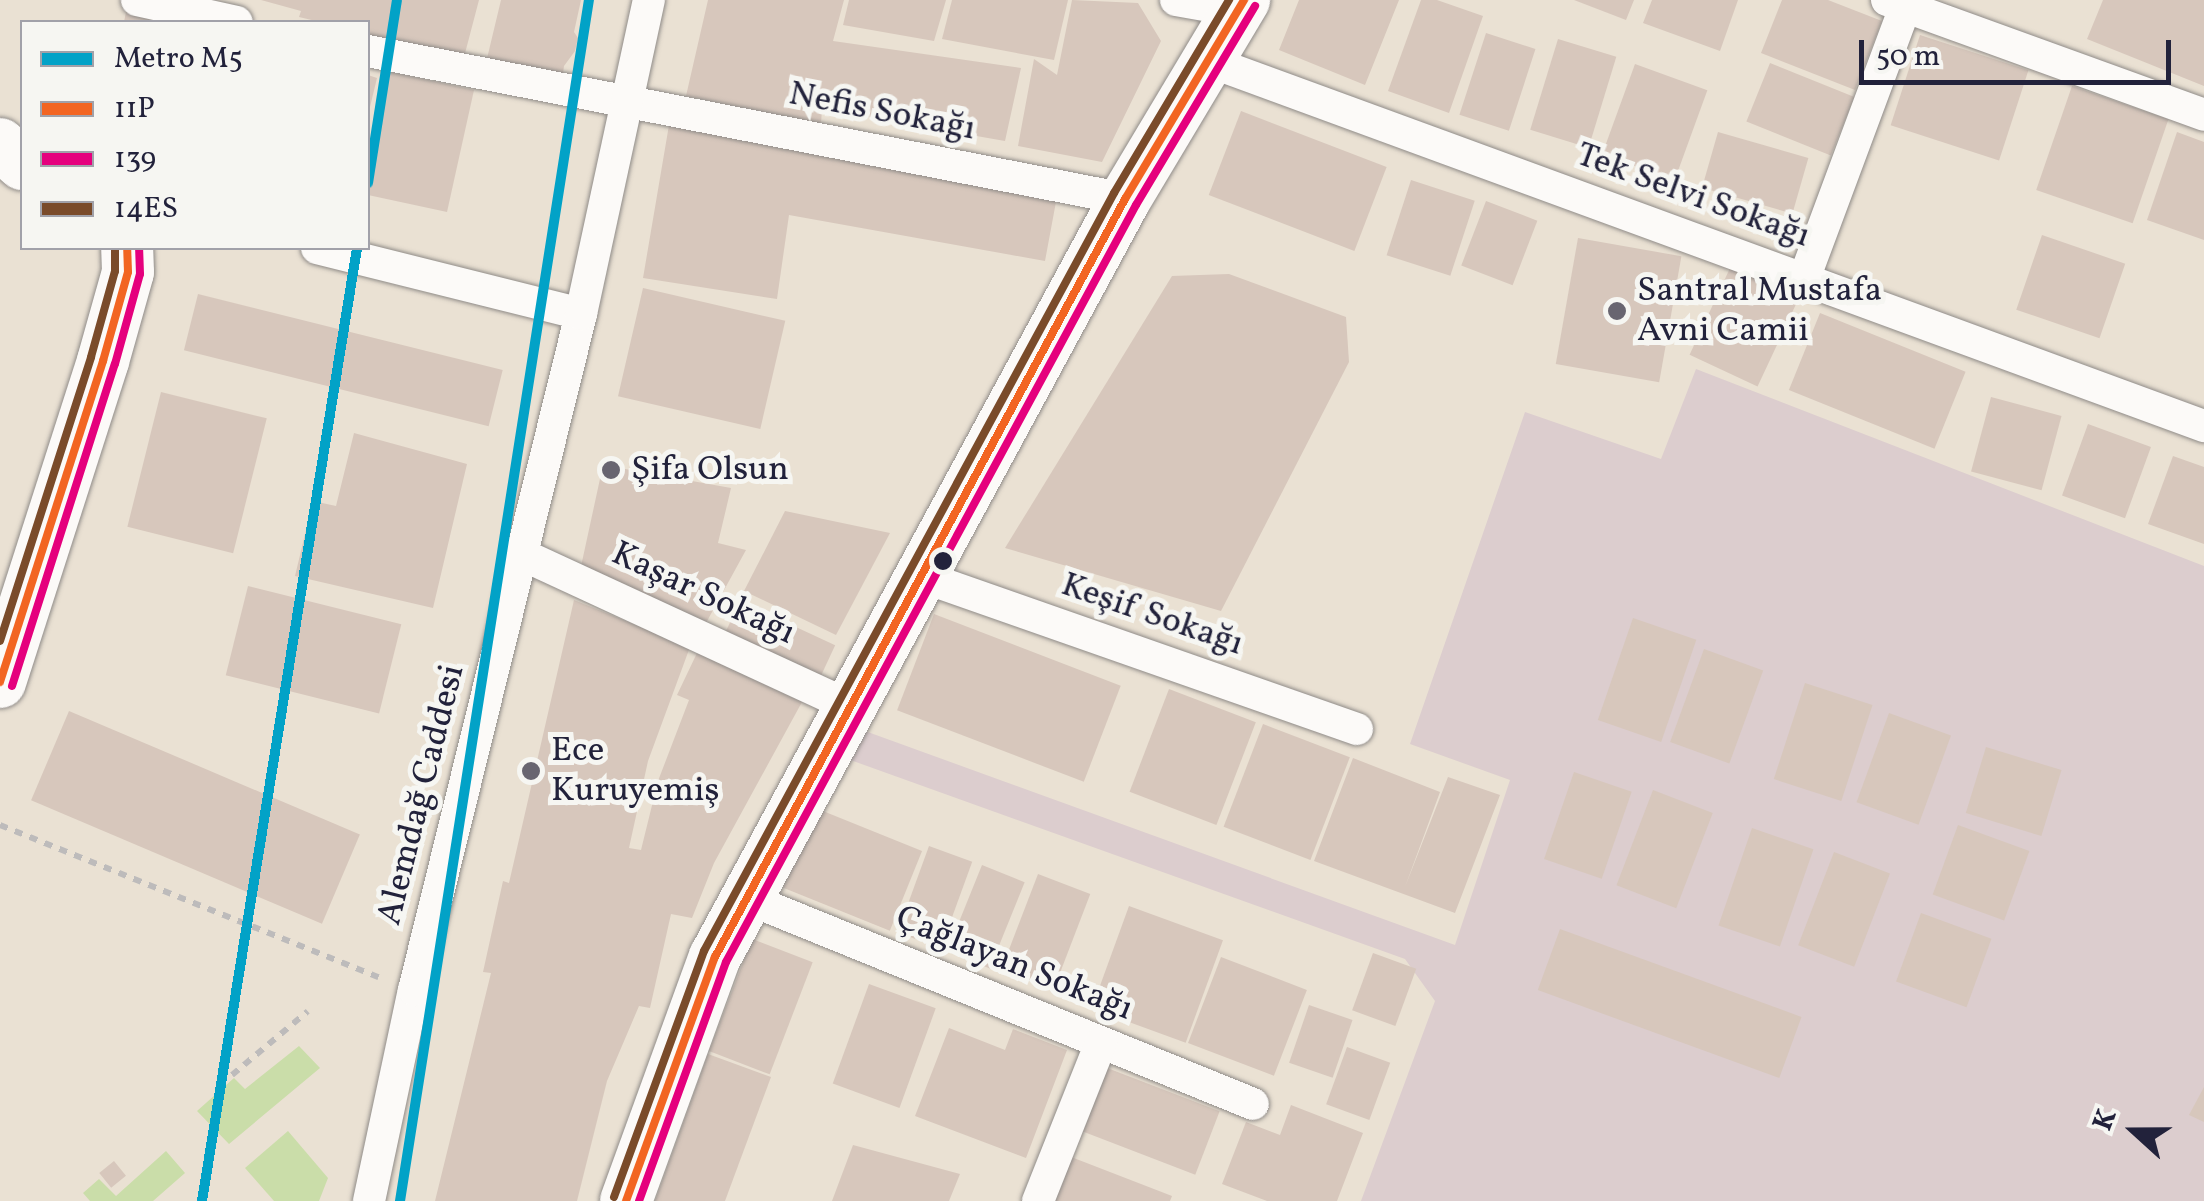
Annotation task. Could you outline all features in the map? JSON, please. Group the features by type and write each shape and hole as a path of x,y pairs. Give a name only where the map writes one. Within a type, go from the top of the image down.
{"main road":[{"path":"626,1201 715,957 848,705 1125,200 1212,62 1241,6"},
{"path":"0,144 20,162"},
{"path":"0,682 103,361 128,272 128,250"}],"street":[{"path":"137,0 228,20"},
{"name":"Alemdağ Caddesi","path":"369,1201 414,990 523,555 650,0"},
{"path":"1176,0 1241,6"},
{"path":"1804,279 1900,2 2204,115"},
{"name":"Nefis Sokağı","path":"370,52 1125,200"},
{"name":"Tek Selvi Sokağı","path":"1212,62 2204,426"},
{"path":"325,250 580,314"},
{"name":"Kaşar Sokağı","path":"523,555 848,705"},
{"name":"Keşif Sokağı","path":"920,576 1357,730"},
{"name":"Çağlayan Sokağı","path":"746,898 1252,1104"},
{"path":"1038,1201 1101,1042"}],"path":[{"path":"0,824 414,990"},
{"path":"232,1075 308,1011"}],"shaded area":[{"path":"1696,369 2204,566 2204,1201 1361,1201 1435,1001 1405,959 842,757 854,727 1455,945 1510,780 1410,744 1525,412 1661,459"}],"green space":[{"path":"299,1046 320,1068 229,1144 197,1111 234,1078 245,1089"},
{"path":"288,1131 328,1178 319,1201 274,1201 245,1168"},
{"path":"166,1151 185,1173 153,1201 90,1201 83,1193 99,1179 116,1196"}],"building":[{"path":"261,0 479,0 463,61 370,36 370,20 312,20 299,17 301,11"},
{"path":"501,0 581,0 574,32 578,38 575,51 564,66 561,87 484,71"},
{"path":"708,0 844,0 833,41 1021,68 1005,141 822,109 821,124 686,96"},
{"path":"849,0 946,0 934,41 843,25"},
{"path":"952,0 1068,0 1054,60 942,39"},
{"path":"1072,0 1138,3 1161,41 1102,162 1018,146 1034,59 1057,75"},
{"path":"1299,0 1399,0 1365,85 1279,50"},
{"path":"1421,0 1437,0 1483,16 1449,113 1388,91"},
{"path":"1574,0 1634,0 1626,20"},
{"path":"1652,0 1738,0 1720,51 1643,23"},
{"path":"1782,0 1828,0 1882,21 1855,90 1761,53"},
{"path":"2103,0 2204,0 2204,86 2087,39"},
{"path":"126,12 156,20 124,20"},
{"path":"1486,33 1535,49 1509,131 1459,115"},
{"path":"1920,35 2028,70 1999,161 1891,125"},
{"path":"1558,39 1616,57 1589,148 1530,130"},
{"path":"1770,63 1854,97 1831,156 1746,121"},
{"path":"1635,64 1707,90 1675,181 1602,154"},
{"path":"387,71 474,90 447,212 370,195 370,150"},
{"path":"370,76 377,78 370,107"},
{"path":"2072,86 2168,119 2133,223 2036,190"},
{"path":"1241,111 1387,167 1354,251 1209,195"},
{"path":"669,125 1058,191 1045,261 789,215 777,299 643,278"},
{"path":"1718,132 1808,158 1792,214 1702,188"},
{"path":"2177,132 2204,142 2204,240 2147,220"},
{"path":"1411,180 1475,201 1450,276 1387,255"},
{"path":"1486,201 1537,221 1513,285 1461,265"},
{"path":"2042,235 2125,264 2099,338 2016,310"},
{"name":"Santral Mustafa Avni Camii","path":"1578,238 1681,256 1659,382 1556,364"},
{"path":"1731,266 1799,298 1758,387 1690,355"},
{"path":"1229,274 1346,317 1349,362 1221,611 1005,548 1172,276"},
{"path":"643,288 785,321 760,429 618,396"},
{"path":"198,294 503,370 489,426 184,350"},
{"path":"1820,313 1966,372 1934,449 1789,390"},
{"path":"161,392 267,418 233,553 127,527"},
{"path":"1991,397 2062,416 2042,490 1971,471"},
{"path":"2088,424 2151,447 2125,518 2062,495"},
{"path":"354,433 467,464 433,608 295,576 313,501 336,506"},
{"path":"2173,456 2204,467 2204,544 2148,524"},
{"path":"603,465 731,488 718,543 746,550 706,623 580,571"},
{"path":"785,511 890,533 836,635 744,591"},
{"path":"248,586 401,624 379,713 226,675"},
{"path":"574,600 690,647 648,761 629,848 641,850 658,781 689,700 677,695 697,653 802,702 714,863 692,918 671,914 650,1008 639,1006 607,1081 577,1201 435,1201 491,973 483,972 503,881 509,883"},
{"path":"740,601 835,645 816,687 721,643"},
{"path":"934,614 1121,686 1084,782 897,710"},
{"path":"1633,618 1696,640 1661,742 1598,720"},
{"path":"1704,649 1763,671 1729,764 1670,742"},
{"path":"1805,683 1873,705 1841,801 1774,779"},
{"path":"1169,689 1256,722 1216,825 1130,792"},
{"path":"69,711 360,834 322,924 31,800"},
{"path":"1889,713 1951,736 1919,825 1857,802"},
{"path":"1263,724 1350,757 1310,860 1224,827"},
{"path":"1986,747 2062,770 2041,836 1966,813"},
{"path":"1353,758 1440,792 1405,887 1448,777 1500,795 1455,913 1314,861"},
{"path":"1574,772 1632,792 1602,879 1544,859"},
{"path":"1653,790 1713,813 1676,908 1616,885"},
{"path":"808,805 922,851 890,931 776,885"},
{"path":"1958,825 2029,851 2004,921 1933,895"},
{"path":"1752,828 1813,849 1780,947 1718,925"},
{"path":"929,846 972,862 941,948 898,932"},
{"path":"1834,852 1890,874 1854,967 1798,945"},
{"path":"982,865 1025,882 990,968 947,951"},
{"path":"1038,874 1090,894 1054,989 1001,969"},
{"path":"1129,906 1223,940 1186,1043 1092,1008"},
{"path":"1921,913 1991,939 1967,1007 1896,982"},
{"path":"1560,929 1802,1017 1779,1078 1538,990"},
{"path":"752,939 813,962 770,1074 709,1051"},
{"path":"1373,953 1416,969 1395,1026 1352,1010"},
{"path":"1221,957 1307,990 1274,1076 1188,1043"},
{"path":"869,984 936,1008 899,1108 833,1084"},
{"path":"1309,1005 1352,1020 1333,1078 1289,1063"},
{"path":"949,1028 1005,1050 1013,1029 1067,1050 1026,1158 915,1116"},
{"path":"1347,1047 1390,1063 1369,1120 1326,1104"},
{"path":"708,1054 771,1077 725,1201 655,1201"},
{"path":"1102,1066 1220,1111 1195,1175 1078,1129"},
{"path":"2204,1087 2204,1122 2189,1115"},
{"path":"1291,1105 1363,1133 1337,1201 1267,1201 1222,1184 1246,1122 1280,1135"},
{"path":"853,1145 960,1174 949,1201 832,1201"},
{"path":"1066,1155 1172,1196 1170,1201 1048,1201"},
{"path":"114,1161 126,1176 111,1188 99,1173"}],"metro line":[{"name":"M5","path":"370,170 397,0"},
{"name":"M5","path":"400,1201 589,0"},
{"name":"M5","path":"202,1201 357,250"}],"transit line":[{"name":"14ES","path":"614,1197 704,951 1114,193 1229,0"},
{"name":"11P","path":"626,1201 715,957 1125,199 1244,0"},
{"name":"139","path":"639,1201 726,962 1136,205 1255,6"},
{"name":"14ES","path":"0,641 91,357 115,271 115,250"},
{"name":"11P","path":"0,682 103,361 128,272 127,250"},
{"name":"139","path":"12,686 115,364 140,274 139,250"}],"place":[{"name":"Santral Mustafa Avni Camii","path":"1617,311"},
{"name":"Şifa Olsun","path":"611,470"},
{"name":"Ece Kuruyemiş","path":"531,771"}]}
